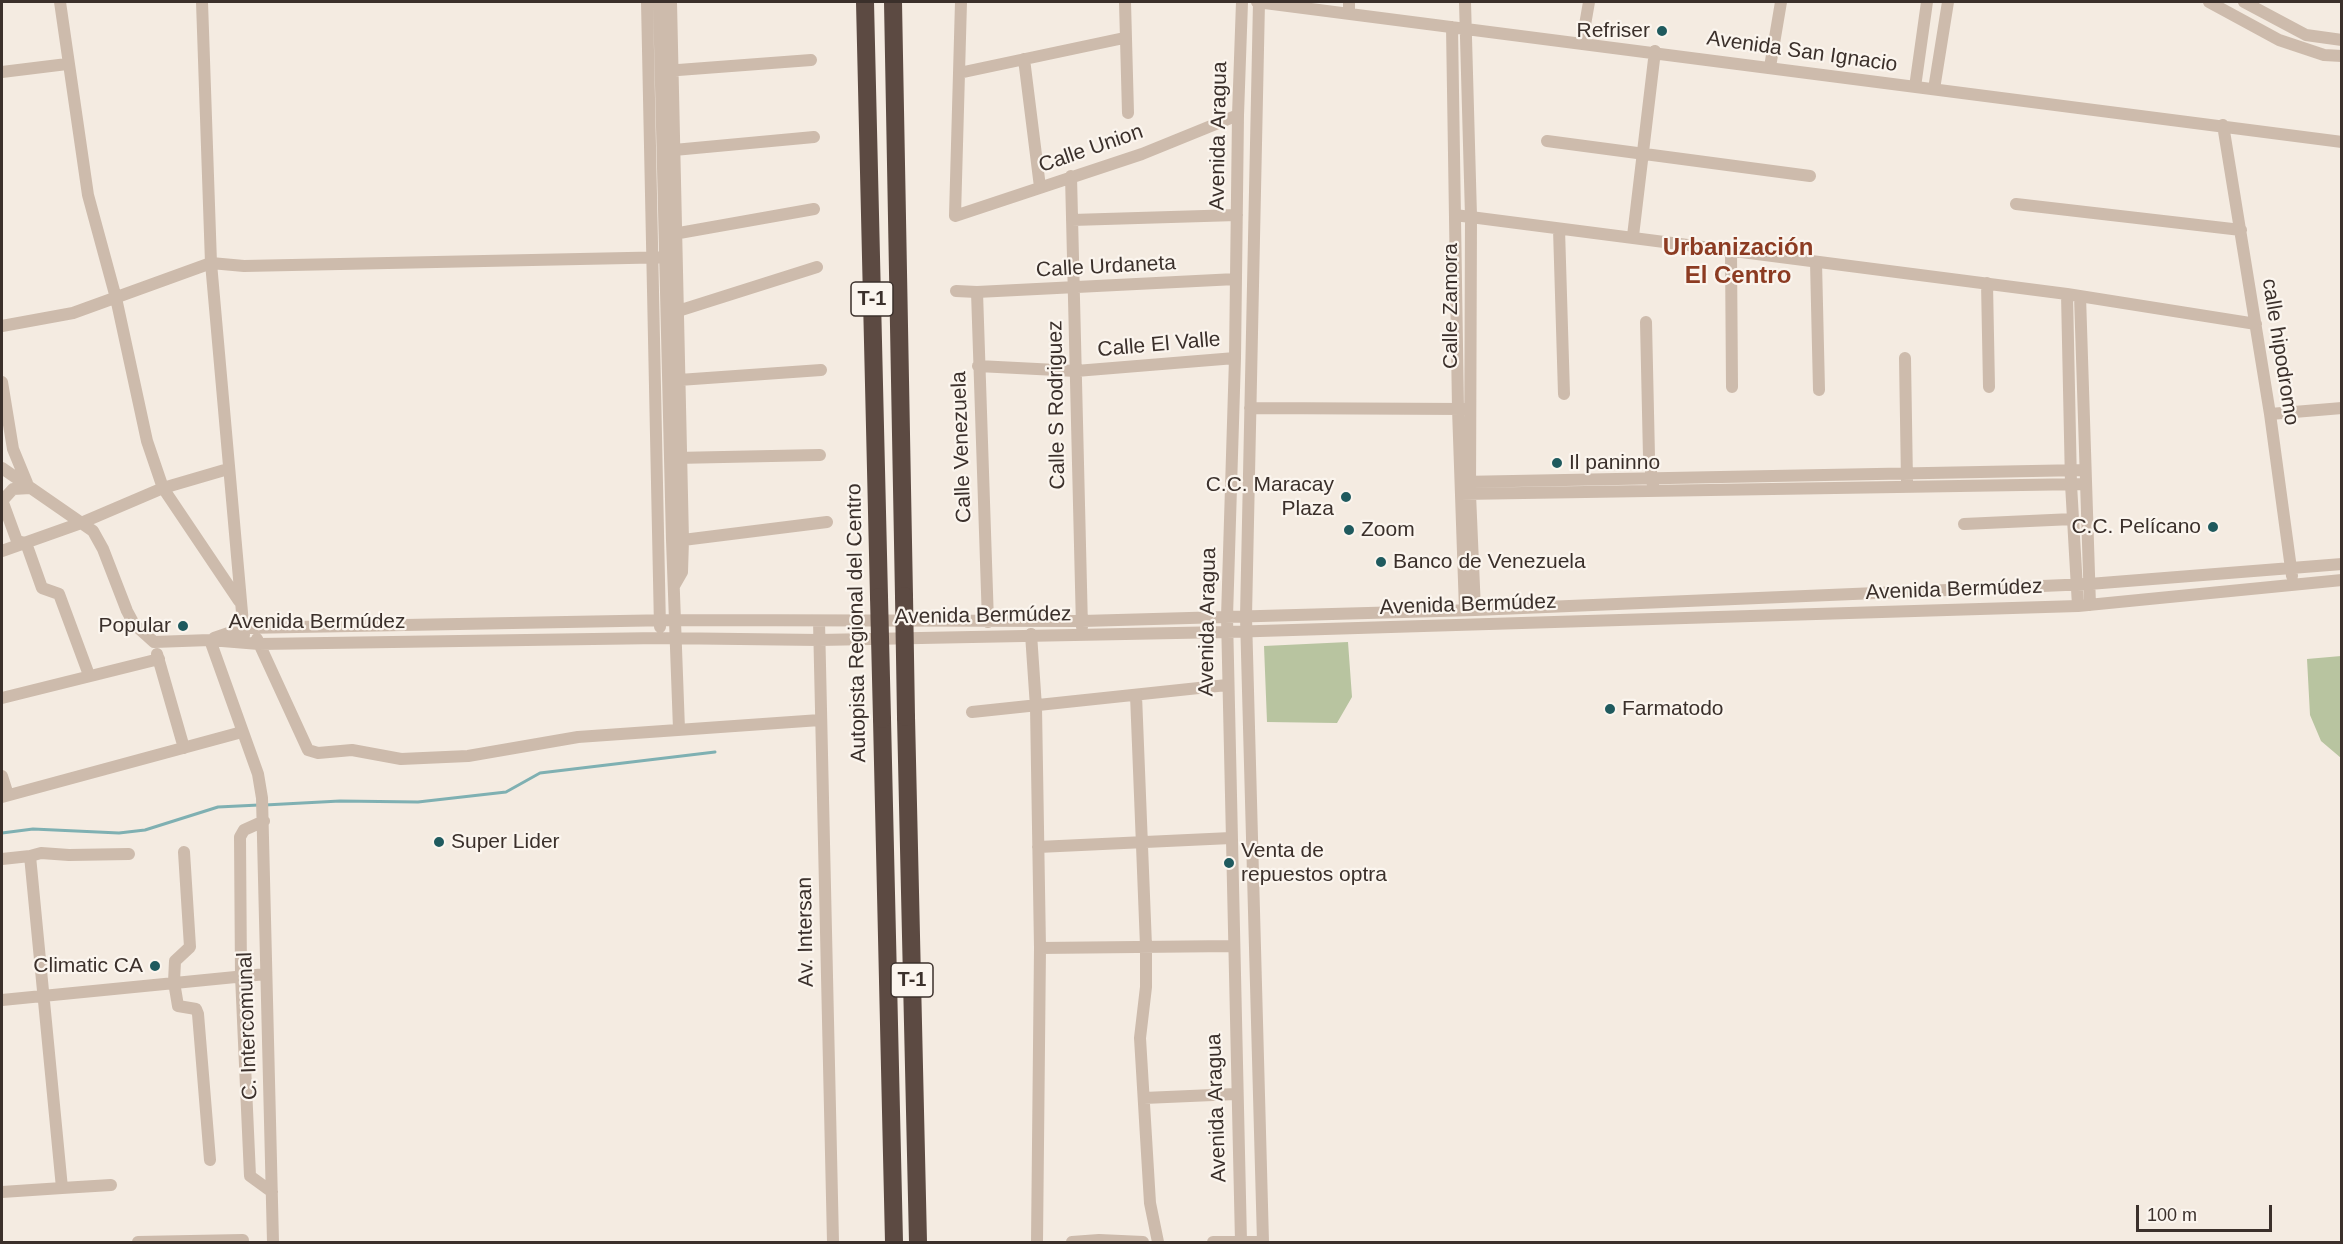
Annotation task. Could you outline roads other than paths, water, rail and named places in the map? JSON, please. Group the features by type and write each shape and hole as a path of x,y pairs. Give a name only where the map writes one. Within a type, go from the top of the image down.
{"highway":[{"name":"Autopista Regional del Centro","path":"865,2 894,1242"},
{"name":"T-1","path":"893,2 918,1242"}],"street":[{"path":"60,2 67,64 88,195 116,298 147,441 164,488 242,604"},
{"path":"202,2 211,262 242,604 248,628 259,644 308,750 318,753 352,750 401,759 458,757 578,737 820,720"},
{"path":"646,2 664,235"},
{"path":"659,2 674,150 664,235"},
{"path":"660,638 664,235 667,71 671,2"},
{"path":"961,2 959,73 1124,38"},
{"path":"1125,2 1124,38 1128,113"},
{"name":"Avenida Aragua","path":"1241,1242 1227,617 1236,358 1238,115 1242,2"},
{"name":"Avenida Aragua","path":"1258,2 1246,617 1263,1242"},
{"name":"Avenida San Ignacio","path":"1258,2 1349,8 1458,28 1655,51 2342,142"},
{"name":"Calle Zamora","path":"1465,2 1458,28 1455,215 1470,610"},
{"path":"1582,42 1589,2"},
{"path":"1770,67 1781,2"},
{"path":"1915,87 1927,2"},
{"path":"1934,89 1948,2"},
{"path":"2209,2 2279,40 2324,55 2342,56"},
{"path":"2244,2 2307,34 2342,40"},
{"name":"Calle Zamora","path":"1458,28 1470,216 1464,409"},
{"path":"1633,236 1641,153 1655,51"},
{"path":"1024,59 1040,187"},
{"path":"667,71 811,60"},
{"path":"2,72 67,64"},
{"name":"Calle Union","path":"959,73 955,216 1142,154 1238,115"},
{"name":"calle hipodromo","path":"2223,125 2270,414 2294,586"},
{"path":"674,150 814,137"},
{"path":"1547,141 1810,176"},
{"name":"Calle S Rodriguez","path":"1071,176 1082,628"},
{"path":"2016,204 2241,230"},
{"path":"664,235 814,209"},
{"path":"1072,220 1237,215"},
{"path":"1455,215 1987,283 2256,324"},
{"path":"1559,229 1564,394"},
{"path":"1731,252 1732,387"},
{"path":"2,326 63,316 211,262 244,266 664,258"},
{"path":"664,258 678,311 679,380 674,621 677,638 679,729"},
{"path":"664,258 683,540 682,572 674,587"},
{"path":"1816,262 1820,390"},
{"path":"678,311 817,267"},
{"name":"Calle Urdaneta","path":"977,292 1236,279"},
{"path":"1987,283 1989,387"},
{"path":"956,291 977,292"},
{"name":"Calle Venezuela","path":"977,292 988,622"},
{"path":"2067,294 2071,484 2073,519 2083,584"},
{"path":"2080,296 2084,605"},
{"path":"1646,322 1649,457 1653,485"},
{"name":"Calle El Valle","path":"978,366 1076,371 1236,358"},
{"path":"1905,358 1907,481"},
{"path":"679,380 821,370"},
{"path":"2,382 7,451 3,472 68,513 99,539 126,611 140,631 154,642 184,748"},
{"path":"1250,408 1464,409"},
{"path":"2270,414 2342,408"},
{"path":"7,451 31,489"},
{"path":"676,458 820,455"},
{"path":"2,552 81,523 164,488 228,469"},
{"path":"1907,481 2084,470"},
{"path":"1465,488 1907,481 2084,484"},
{"path":"26,543 17,541 2,501 13,489 31,489"},
{"path":"54,505 59,522 58,531"},
{"path":"68,513 116,509"},
{"path":"99,539 105,521 116,509"},
{"path":"1964,524 2073,519"},
{"path":"683,540 827,522"},
{"path":"58,531 99,539"},
{"path":"26,543 42,588 58,594 89,675"},
{"name":"Avenida Bermúdez","path":"210,640 259,644 660,638 819,640 1031,634 1227,617 1470,610 2083,584 2342,564"},
{"name":"Avenida Bermúdez","path":"210,640 248,628 660,621 988,622 1082,628 1227,632 2084,605 2342,580"},
{"path":"1663,602 1663,619"},
{"name":"Av. Intersan","path":"819,621 833,1242"},
{"path":"244,642 248,628"},
{"path":"1031,634 1036,707 1040,948 1037,1242"},
{"path":"154,642 210,640"},
{"name":"C. Intercomunal","path":"210,640 258,774 263,809 273,1242"},
{"path":"2,698 159,659"},
{"path":"972,712 1227,685"},
{"path":"1136,695 1146,946 1146,987 1140,1038 1150,1203 1158,1242"},
{"path":"2,776 5,796 242,732"},
{"path":"263,809 240,837 241,976 250,1176 272,1192"},
{"path":"1038,847 1231,838"},
{"path":"184,852 190,947 175,961 174,982 178,1006 196,1009 198,1014 210,1160"},
{"path":"2,859 41,853 129,854"},
{"path":"30,856 62,1188"},
{"path":"1040,948 1233,946"},
{"path":"2,1000 44,998 174,982 266,974"},
{"path":"1144,1098 1236,1094"},
{"path":"2,1192 111,1185"},
{"path":"138,1242 243,1239"},
{"path":"1072,1242 1143,1242"},
{"path":"1213,1242 1263,1242"}],"waterway":[{"path":"265,805 340,801 418,802 506,792 540,773 715,752"},
{"path":"2,833 33,829 119,833 145,830 218,807 259,805"}],"place":[{"name":"Refriser","path":"1662,31"},
{"name":"Il paninno","path":"1557,463"},
{"name":"C.C. Maracay Plaza","path":"1346,497"},
{"name":"C.C. Pelícano","path":"2213,527"},
{"name":"Zoom","path":"1349,530"},
{"name":"Banco de Venezuela","path":"1381,562"},
{"name":"Popular","path":"183,626"},
{"name":"Farmatodo","path":"1610,709"},
{"name":"Super Lider","path":"439,842"},
{"name":"Venta de repuestos optra","path":"1229,863"},
{"name":"Climatic CA","path":"155,966"}],"district":[{"name":"Urbanización El Centro","path":"1738,262"}]}
